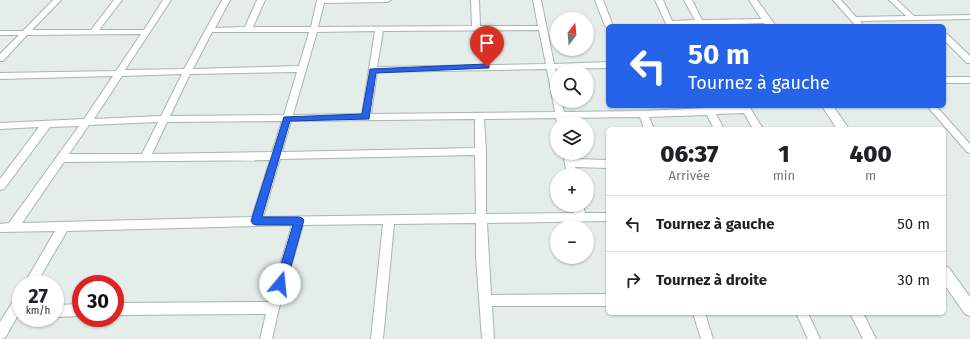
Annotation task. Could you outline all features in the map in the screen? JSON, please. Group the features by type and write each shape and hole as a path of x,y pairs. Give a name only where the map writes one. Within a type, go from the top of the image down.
{"street":[{"path":"0,59 57,0"},
{"path":"93,33 118,0"},
{"path":"12,228 87,122 167,0"},
{"path":"145,158 187,72 226,0"},
{"path":"248,30 261,0"},
{"path":"256,221 314,30 321,0 387,0"},
{"path":"475,0 476,28"},
{"path":"373,70 550,65 537,0"},
{"path":"599,0 608,24"},
{"path":"659,0 670,24"},
{"path":"688,0 700,23"},
{"path":"753,0 769,23"},
{"path":"836,0 858,24"},
{"path":"893,0 911,17"},
{"path":"853,19 970,16"},
{"path":"925,18 932,24"},
{"path":"685,24 769,23"},
{"path":"211,30 542,28"},
{"path":"366,117 379,29"},
{"path":"0,33 145,32"},
{"path":"946,38 970,61"},
{"path":"594,65 606,65"},
{"path":"0,76 301,69"},
{"path":"946,80 970,80"},
{"path":"594,117 710,112 746,108 757,127"},
{"path":"828,108 843,127"},
{"path":"933,108 965,139 970,150"},
{"path":"710,112 718,127"},
{"path":"643,114 648,127"},
{"path":"480,115 482,256 488,339"},
{"path":"0,126 164,119 480,115 550,118"},
{"path":"0,186 47,124"},
{"path":"62,158 275,156 481,151"},
{"path":"569,160 571,168"},
{"path":"570,164 606,164"},
{"path":"579,212 580,218"},
{"path":"0,228 389,218 580,218 606,216"},
{"path":"377,339 389,218"},
{"path":"266,339 273,308 299,220"},
{"path":"35,275 64,226"},
{"path":"946,275 960,296"},
{"path":"486,301 606,300"},
{"path":"124,310 273,308"},
{"path":"700,315 707,339"},
{"path":"803,315 814,339"},
{"path":"857,315 870,339"},
{"path":"0,334 12,318"}],"route":[{"path":"280,284 299,220 256,221 287,118 366,117 373,70 487,67"}]}
